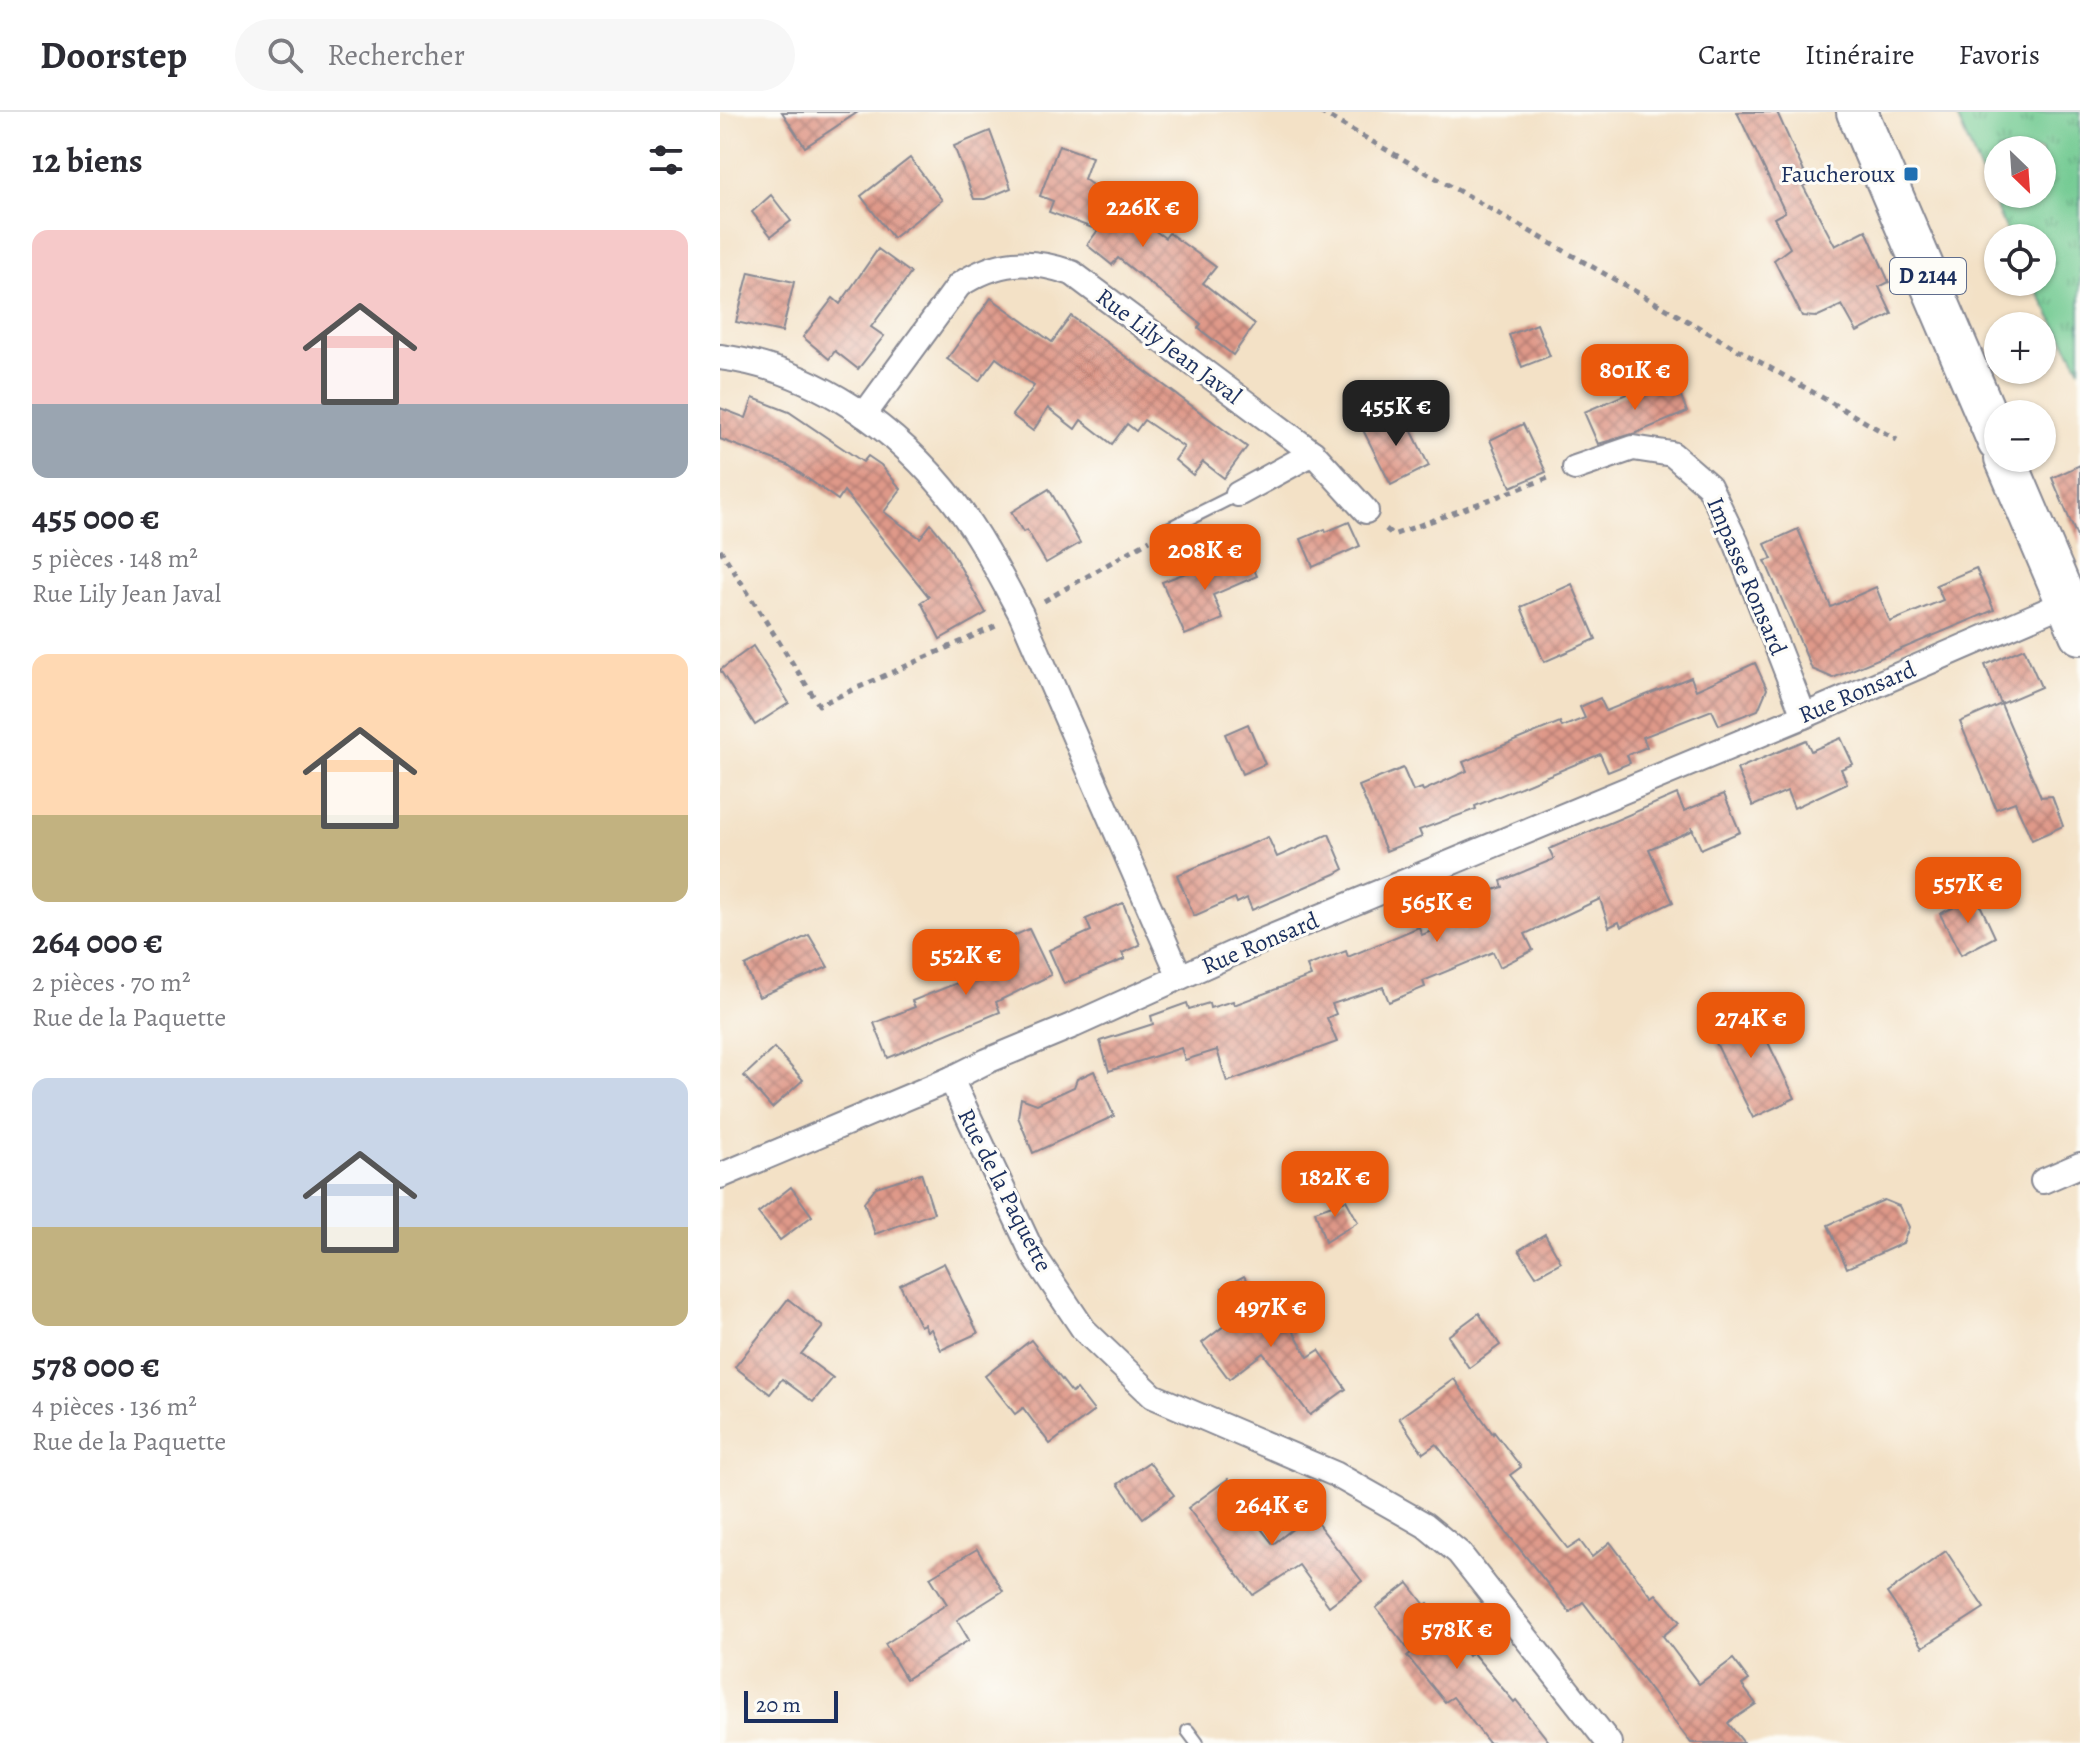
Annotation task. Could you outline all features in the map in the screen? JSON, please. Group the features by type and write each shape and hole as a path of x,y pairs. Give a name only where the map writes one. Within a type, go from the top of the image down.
{"main road":[{"name":"D 2144","path":"1857,112 1984,409"},
{"path":"2011,472 2073,618"}],"street":[{"name":"Rue Lily Jean Javal","path":"864,415 959,285 980,272 1009,264 1043,263 1072,273 1313,453 1366,511"},
{"path":"720,357 777,370 825,389 864,415 917,459 956,503 994,563 1021,614 1180,977"},
{"name":"Impasse Ronsard","path":"1575,468 1633,448 1672,454 1709,486 1736,542 1804,716"},
{"path":"1238,494 1313,453"},
{"name":"Rue Ronsard","path":"720,1176 951,1079 1180,977 1804,716 2073,618"},
{"name":"Rue de la Paquette","path":"951,1079 1033,1254 1084,1330 1153,1396 1335,1474 1425,1525 1459,1553 1609,1743"},
{"path":"2043,1181 2080,1165"}],"lane":[{"path":"1168,529 1238,494"},
{"path":"1188,1731 1197,1743"}],"path":[{"path":"1320,112 1897,440"},
{"path":"1366,511 1393,535 1575,468"},
{"path":"720,549 819,705 1021,614 1168,529"}],"green space":[{"path":"1955,112 2080,112 2080,369 2056,326 2056,312 2049,312 2040,296 2056,296 2056,224 2003,224 1996,208 2056,208 2056,136 1984,136 1984,180"}],"building":[{"path":"782,112 858,112 805,147"},
{"path":"1737,112 1777,112 1809,183 1803,186 1835,246 1866,230 1889,282 1879,287 1892,314 1857,332 1842,305 1816,317 1802,316 1774,260 1790,248 1774,218 1785,212"},
{"path":"990,131 1011,188 985,199 974,199 954,146"},
{"path":"1059,145 1092,157 1084,179 1165,238 1169,233 1216,267 1203,283 1255,324 1233,355 1198,328 1201,324 1118,258 1112,265 1087,245 1098,230 1049,212 1053,201 1040,196"},
{"path":"910,158 942,200 893,238 861,196"},
{"path":"771,195 791,221 771,236 752,212"},
{"path":"878,249 911,273 871,327 884,336 858,369 835,351 829,359 803,337 833,298 840,304"},
{"path":"749,272 794,282 782,332 736,322"},
{"path":"991,298 1052,342 1071,316 1247,447 1224,478 1203,462 1193,475 1175,460 1184,447 1144,420 1136,431 1127,424 1112,444 1081,420 1075,429 1048,408 1033,431 1012,415 1034,386 996,358 979,381 947,359"},
{"path":"1537,324 1550,356 1522,367 1509,335"},
{"path":"1664,378 1669,392 1678,388 1687,412 1636,433 1598,444 1584,412"},
{"path":"753,398 789,412 863,462 868,456 881,465 901,489 884,512 920,538 931,524 948,545 986,613 940,639 921,602 929,597 844,491 838,500 788,465 720,439 720,408 746,418"},
{"path":"1402,411 1429,466 1391,485 1363,430"},
{"path":"1523,424 1546,472 1511,487 1490,440"},
{"path":"2080,465 2080,544 2052,478"},
{"path":"1049,489 1080,543 1046,563 1027,530 1023,532 1011,512"},
{"path":"1349,522 1360,546 1313,567 1301,539"},
{"path":"1798,529 1831,607 1876,587 1890,622 1943,600 1936,585 1976,568 1994,610 1833,678 1812,669 1765,561 1772,559 1765,544"},
{"path":"1247,553 1257,576 1213,595 1223,619 1185,635 1162,582 1201,567 1203,572"},
{"path":"1572,584 1596,639 1544,662 1521,607"},
{"path":"753,646 789,703 755,725 720,670"},
{"path":"2024,648 2041,687 2001,704 1985,665"},
{"path":"1755,663 1767,689 1758,710 1719,725 1712,710 1643,737 1647,747 1627,755 1630,763 1608,772 1600,754 1475,806 1476,809 1419,830 1422,837 1386,851 1359,786 1403,768 1413,791 1422,788 1423,791 1467,771 1463,762 1560,722 1562,727 1585,718 1580,707 1600,698 1606,711 1691,677 1696,690"},
{"path":"2001,704 2041,797 2052,796 2063,826 2032,840 2015,802 1996,809 1960,722"},
{"path":"1248,724 1265,764 1242,774 1225,734"},
{"path":"1841,738 1853,764 1841,769 1847,783 1794,808 1787,791 1753,806 1737,769 1806,740 1811,751"},
{"path":"1677,794 1684,811 1724,794 1740,832 1701,849 1692,830 1649,849 1673,902 1621,927 1619,922 1609,927 1600,899 1525,934 1533,950 1500,967 1493,952 1423,981 1425,987 1389,1002 1383,987 1332,1004 1336,1014 1327,1018 1337,1042 1227,1082 1217,1050 1185,1060 1181,1048 1109,1071 1100,1041 1153,1024 1151,1016 1187,1003 1189,1009 1209,1003 1210,1008 1233,1001 1234,1005 1311,976 1307,966 1346,951 1348,957 1419,927 1422,935 1476,913 1474,908 1480,894 1503,887 1501,881 1554,859 1549,849"},
{"path":"1329,834 1344,869 1252,910 1247,898 1237,903 1235,898 1194,916 1177,875 1268,837 1277,857"},
{"path":"1976,896 1995,937 1961,955 1940,914"},
{"path":"1123,903 1140,945 1122,953 1125,959 1064,984 1049,950 1091,931 1086,919"},
{"path":"1029,929 1051,975 996,1002 1000,1012 888,1058 874,1023 915,1007 912,1001 995,968 986,948"},
{"path":"809,935 828,967 759,997 745,966"},
{"path":"1745,995 1795,1098 1753,1118 1709,1029"},
{"path":"774,1048 803,1080 772,1108 744,1076"},
{"path":"1094,1071 1114,1116 1033,1153 1018,1117 1021,1098 1037,1104 1074,1087 1077,1079"},
{"path":"921,1173 934,1213 875,1234 864,1202 876,1187"},
{"path":"791,1187 812,1216 780,1240 758,1213"},
{"path":"1346,1200 1358,1222 1325,1242 1315,1211"},
{"path":"1884,1200 1899,1206 1909,1227 1903,1243 1847,1268 1828,1225"},
{"path":"1545,1234 1561,1262 1536,1276 1519,1250"},
{"path":"944,1263 978,1333 941,1350 931,1329 927,1331 924,1324 920,1326 900,1285"},
{"path":"1244,1276 1269,1319 1282,1311 1308,1357 1319,1350 1346,1389 1310,1415 1263,1353 1229,1379 1202,1343 1238,1315 1222,1288"},
{"path":"788,1299 823,1327 801,1354 833,1378 813,1402 782,1379 770,1394 735,1367"},
{"path":"1479,1313 1500,1345 1469,1368 1448,1336"},
{"path":"1031,1340 1072,1393 1077,1389 1094,1411 1050,1444 1023,1408 1015,1414 985,1376"},
{"path":"1454,1379 1521,1467 1510,1475 1568,1549 1580,1541 1592,1557 1610,1542 1652,1597 1656,1594 1680,1622 1663,1636 1699,1684 1733,1659 1749,1680 1742,1685 1756,1704 1728,1723 1744,1743 1691,1743 1583,1602 1570,1612 1436,1444 1423,1453 1399,1418"},
{"path":"1149,1462 1174,1495 1143,1518 1118,1484"},
{"path":"1228,1479 1246,1502 1242,1504 1273,1544 1311,1515 1362,1581 1329,1606 1299,1565 1253,1595 1188,1508"},
{"path":"977,1549 1003,1591 957,1620 969,1640 906,1679 885,1644 947,1604 930,1577"},
{"path":"1946,1551 1984,1608 1923,1647 1887,1593"},
{"path":"1408,1583 1425,1605 1428,1603 1468,1656 1472,1652 1550,1743 1489,1743 1453,1697 1445,1702 1407,1656 1411,1653 1376,1608"}],"place":[{"name":"Faucheroux","path":"1911,174"}]}
